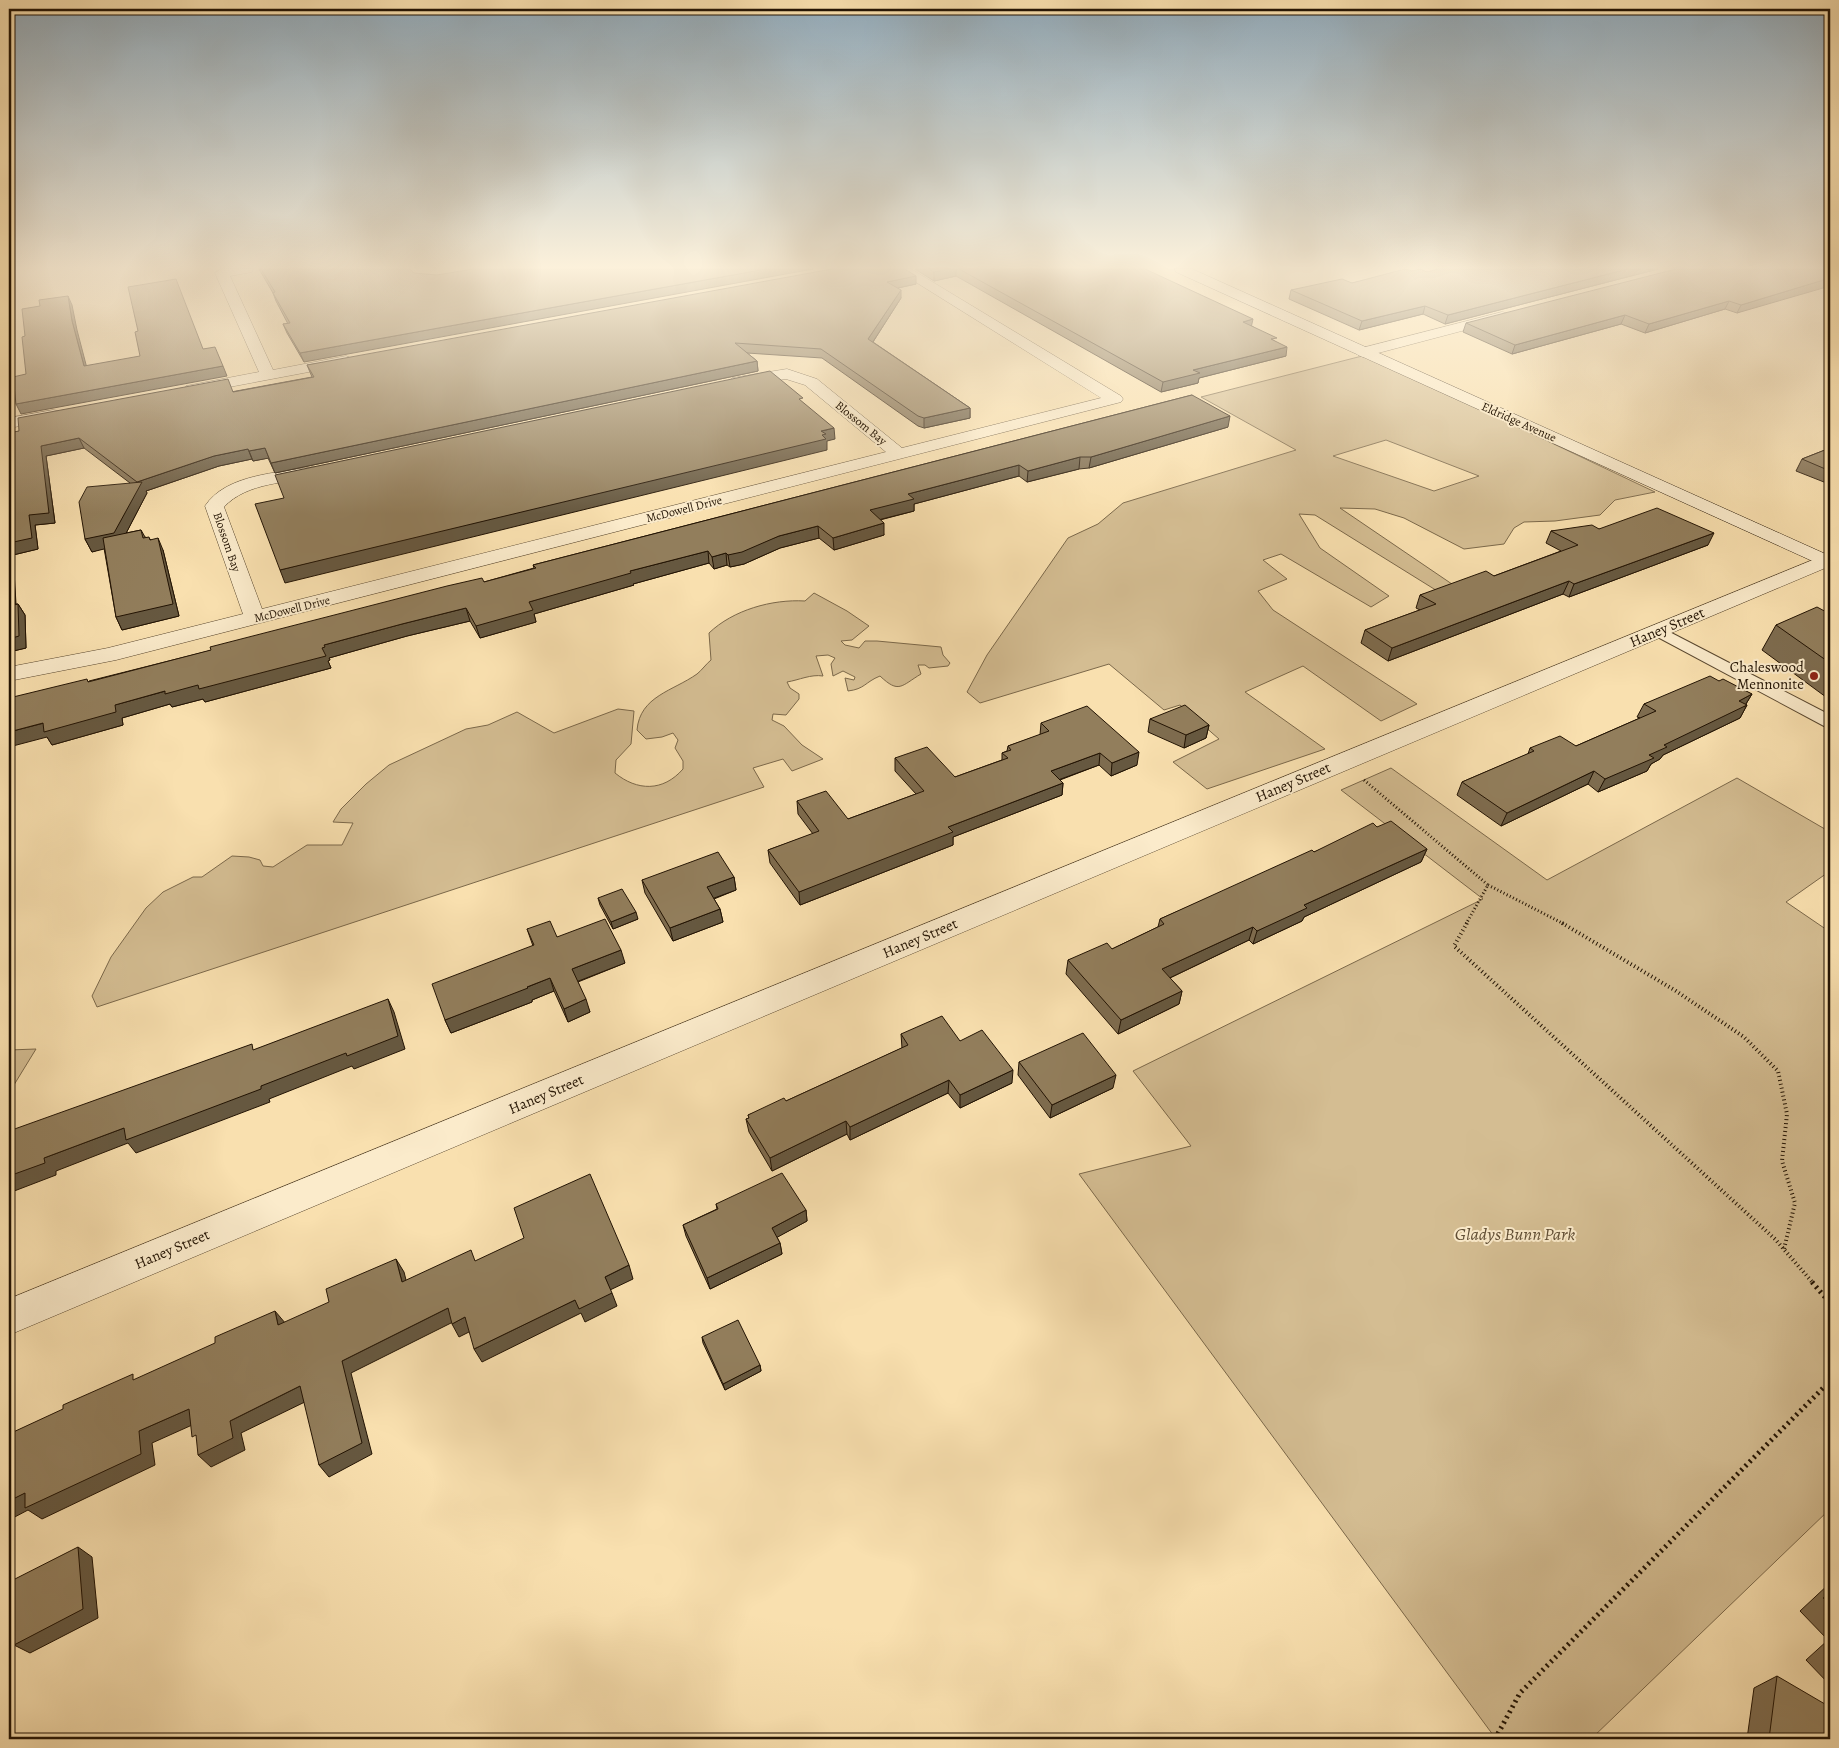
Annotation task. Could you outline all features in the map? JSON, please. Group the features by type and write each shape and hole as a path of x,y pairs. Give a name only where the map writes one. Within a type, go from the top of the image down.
{"street":[{"path":"257,351 268,375"},
{"name":"McDowell Drive","path":"9,674 108,655 1115,399 1035,351"},
{"name":"Eldridge Avenue","path":"1360,351 1828,561"},
{"path":"1363,352 1369,351"},
{"path":"182,391 356,359"},
{"name":"Blossom Bay","path":"717,386 775,374 787,374 798,377 811,382 900,455"},
{"path":"9,423 66,412"},
{"name":"Blossom Bay","path":"255,618 214,506 220,498 234,490 329,468"},
{"name":"Haney Street","path":"9,1317 1828,561"}],"lane":[{"path":"1658,631 1830,722"}],"path":[{"path":"1342,762 1488,885 1564,924 1676,991 1744,1037 1778,1071 1787,1114 1782,1161 1794,1203 1784,1249"},
{"path":"1488,885 1454,946 1776,1239 1830,1303"},
{"path":"1495,1739 1520,1693 1830,1381"}],"green space":[{"path":"1366,355 1655,492 1615,500 1600,515 1555,521 1524,522 1514,528 1504,544 1464,549 1404,518 1375,509 1340,508 1474,599 1455,602 1315,515 1299,514 1320,548 1389,596 1371,607 1281,554 1263,560 1287,579 1258,591 1273,610 1417,704 1381,721 1303,666 1245,692 1325,749 1207,789 1173,762 1219,739 1180,705 1164,710 1109,664 980,703 967,692 987,655 1068,538 1098,524 1123,503 1296,450 1201,397","holes":["1386,440 1479,476 1434,491 1333,456"]},
{"path":"814,593 847,611 869,626 852,640 841,641 845,645 859,648 865,641 877,641 941,647 943,655 950,663 948,666 929,668 925,665 918,665 921,674 904,685 892,685 880,676 858,689 848,691 845,678 854,680 855,677 843,671 833,676 831,664 835,658 828,655 816,656 823,676 810,676 787,682 790,688 799,694 799,699 786,715 773,714 772,720 784,726 802,745 823,759 792,771 783,759 753,768 764,787 97,1007 92,996 111,957 146,908 163,892 193,877 202,877 232,856 249,857 260,860 263,866 273,867 307,845 342,845 353,823 333,822 341,809 366,784 389,765 466,729 488,725 517,712 554,733 618,709 634,711 631,744 616,760 615,773 623,779 641,786 658,785 667,782 683,769 683,761 675,748 678,740 673,733 662,737 646,739 637,730 639,719 644,709 659,696 697,674 711,660 709,633 729,618 766,604 805,601"},
{"name":"Gladys Bunn Park","path":"1391,768 1547,880 1737,778 1830,832 1830,871 1786,902 1830,932 1830,1509 1591,1739 1496,1739 1079,1174 1191,1146 1133,1071 1483,899 1341,790"},
{"path":"36,1049 9,1093 9,1050"}],"building":[{"path":"23,351 80,351 84,366 140,356 139,351 217,351 223,366 16,404 13,377 26,374"},
{"path":"299,351 313,351 300,353"},
{"path":"386,351 744,351 757,361 271,463 265,448 249,451 248,449 214,456 137,482 79,438 41,446 49,513 29,515 32,538 9,543 9,433 19,431 18,418 228,379 233,392 314,377 307,365"},
{"path":"823,351 885,351 970,408 924,418 918,416"},
{"path":"1106,351 1272,351 1193,370 1200,373 1163,382"},
{"path":"770,371 803,398 799,399 834,428 821,431 826,434 822,435 826,439 280,570 255,504 284,498 275,475"},
{"path":"1192,395 1230,416 1091,457 1080,457 1028,471 1019,465 908,494 914,499 870,510 884,523 833,538 818,526 779,536 742,552 728,555 726,553 712,557 708,551 630,571 631,573 529,602 533,610 476,626 466,608 324,645 325,647 322,648 326,656 199,689 198,685 165,694 165,691 115,705 116,712 44,732 43,723 9,732 9,698 87,679 88,682 211,650 210,647 447,586 482,578 484,582 536,568 533,565"},
{"path":"1830,448 1830,471 1802,459"},
{"path":"142,482 114,533 85,539 79,502 87,487"},
{"path":"1657,508 1714,533 1574,584 1569,581 1392,648 1365,630 1436,604 1420,595 1486,571 1494,576 1578,545 1551,531 1592,525 1599,529"},
{"path":"141,530 143,538 149,537 150,540 158,538 173,604 116,617 103,538"},
{"path":"9,586 10,606 18,604 19,636 9,639"},
{"path":"1817,607 1830,614 1830,663 1776,625"},
{"path":"1710,676 1719,681 1723,679 1752,694 1739,701 1747,705 1664,745 1667,747 1649,755 1654,758 1605,779 1594,771 1507,813 1462,782 1534,751 1530,748 1560,736 1576,746 1656,711 1644,704"},
{"path":"1185,705 1209,725 1186,735 1150,719"},
{"path":"1087,706 1139,752 1112,763 1100,753 1051,771 1063,783 948,827 953,832 799,892 768,850 819,831 797,801 826,791 848,819 924,791 895,758 927,747 955,777 1008,758 1002,753 1011,750 1008,746 1049,731 1041,723"},
{"path":"1391,821 1427,849 1304,905 1307,908 1257,931 1253,927 1162,969 1182,991 1121,1020 1068,960 1107,943 1112,949 1164,924 1160,919 1312,850 1314,852 1373,823 1377,827"},
{"path":"718,852 734,877 707,887 720,909 670,928 642,880"},
{"path":"622,889 636,912 611,922 598,898"},
{"path":"605,919 621,950 572,969 586,999 564,1009 550,978 445,1020 432,984 534,945 527,929 550,921 557,937"},
{"path":"388,999 398,1036 347,1056 346,1053 261,1086 261,1089 126,1140 124,1128 44,1158 45,1163 9,1176 9,1131 252,1044 253,1050"},
{"path":"942,1016 960,1041 982,1030 1013,1070 960,1095 949,1080 850,1127 846,1121 770,1158 746,1119 749,1118 748,1115 784,1098 786,1101 908,1045 901,1034"},
{"path":"1083,1033 1116,1075 1052,1105 1019,1062"},
{"path":"782,1173 806,1210 772,1228 780,1243 707,1278 683,1225 718,1209 716,1204"},
{"path":"590,1174 629,1265 605,1277 612,1293 579,1309 575,1300 474,1349 465,1317 452,1324 448,1308 342,1361 362,1443 319,1465 300,1386 230,1421 233,1438 198,1455 196,1435 192,1437 189,1409 139,1431 141,1454 25,1508 25,1493 9,1501 9,1434 63,1409 63,1405 133,1374 133,1380 215,1343 215,1337 275,1311 278,1325 329,1302 326,1289 396,1259 402,1282 471,1250 475,1261 524,1238 514,1208"},
{"path":"738,1320 760,1365 723,1384 702,1337"},
{"path":"78,1547 83,1609 14,1645 11,1581"},
{"path":"1830,1591 1830,1605 1823,1598"},
{"path":"1777,1676 1830,1707 1830,1739 1769,1739"}],"place":[{"name":"Chaleswood Mennonite","path":"1814,676"}]}
